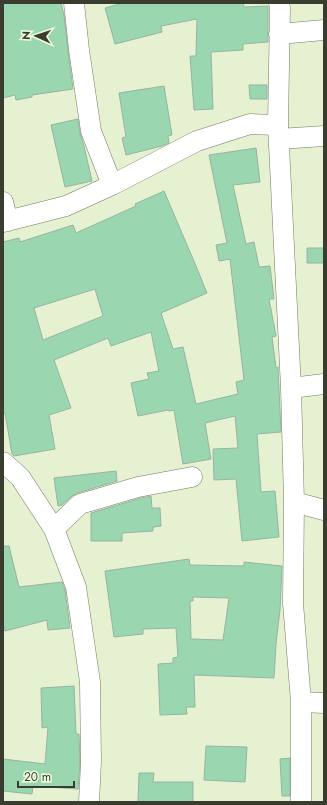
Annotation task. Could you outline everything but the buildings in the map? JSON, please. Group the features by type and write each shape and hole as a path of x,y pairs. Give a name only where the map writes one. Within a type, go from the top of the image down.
{"street":[{"path":"74,3 79,50 91,131 112,185"},
{"path":"279,3 278,132 291,388 294,502 293,603 301,702 301,802"},
{"path":"279,34 324,30"},
{"path":"3,202 6,222 66,206 112,185 197,141 250,124 278,132 324,136"},
{"path":"291,388 324,384"},
{"path":"3,462 20,478 54,529 76,587 90,682 91,762 88,802"},
{"path":"54,529 80,504 138,487 192,476"},
{"path":"294,502 324,510"},
{"path":"301,702 324,703"}]}
